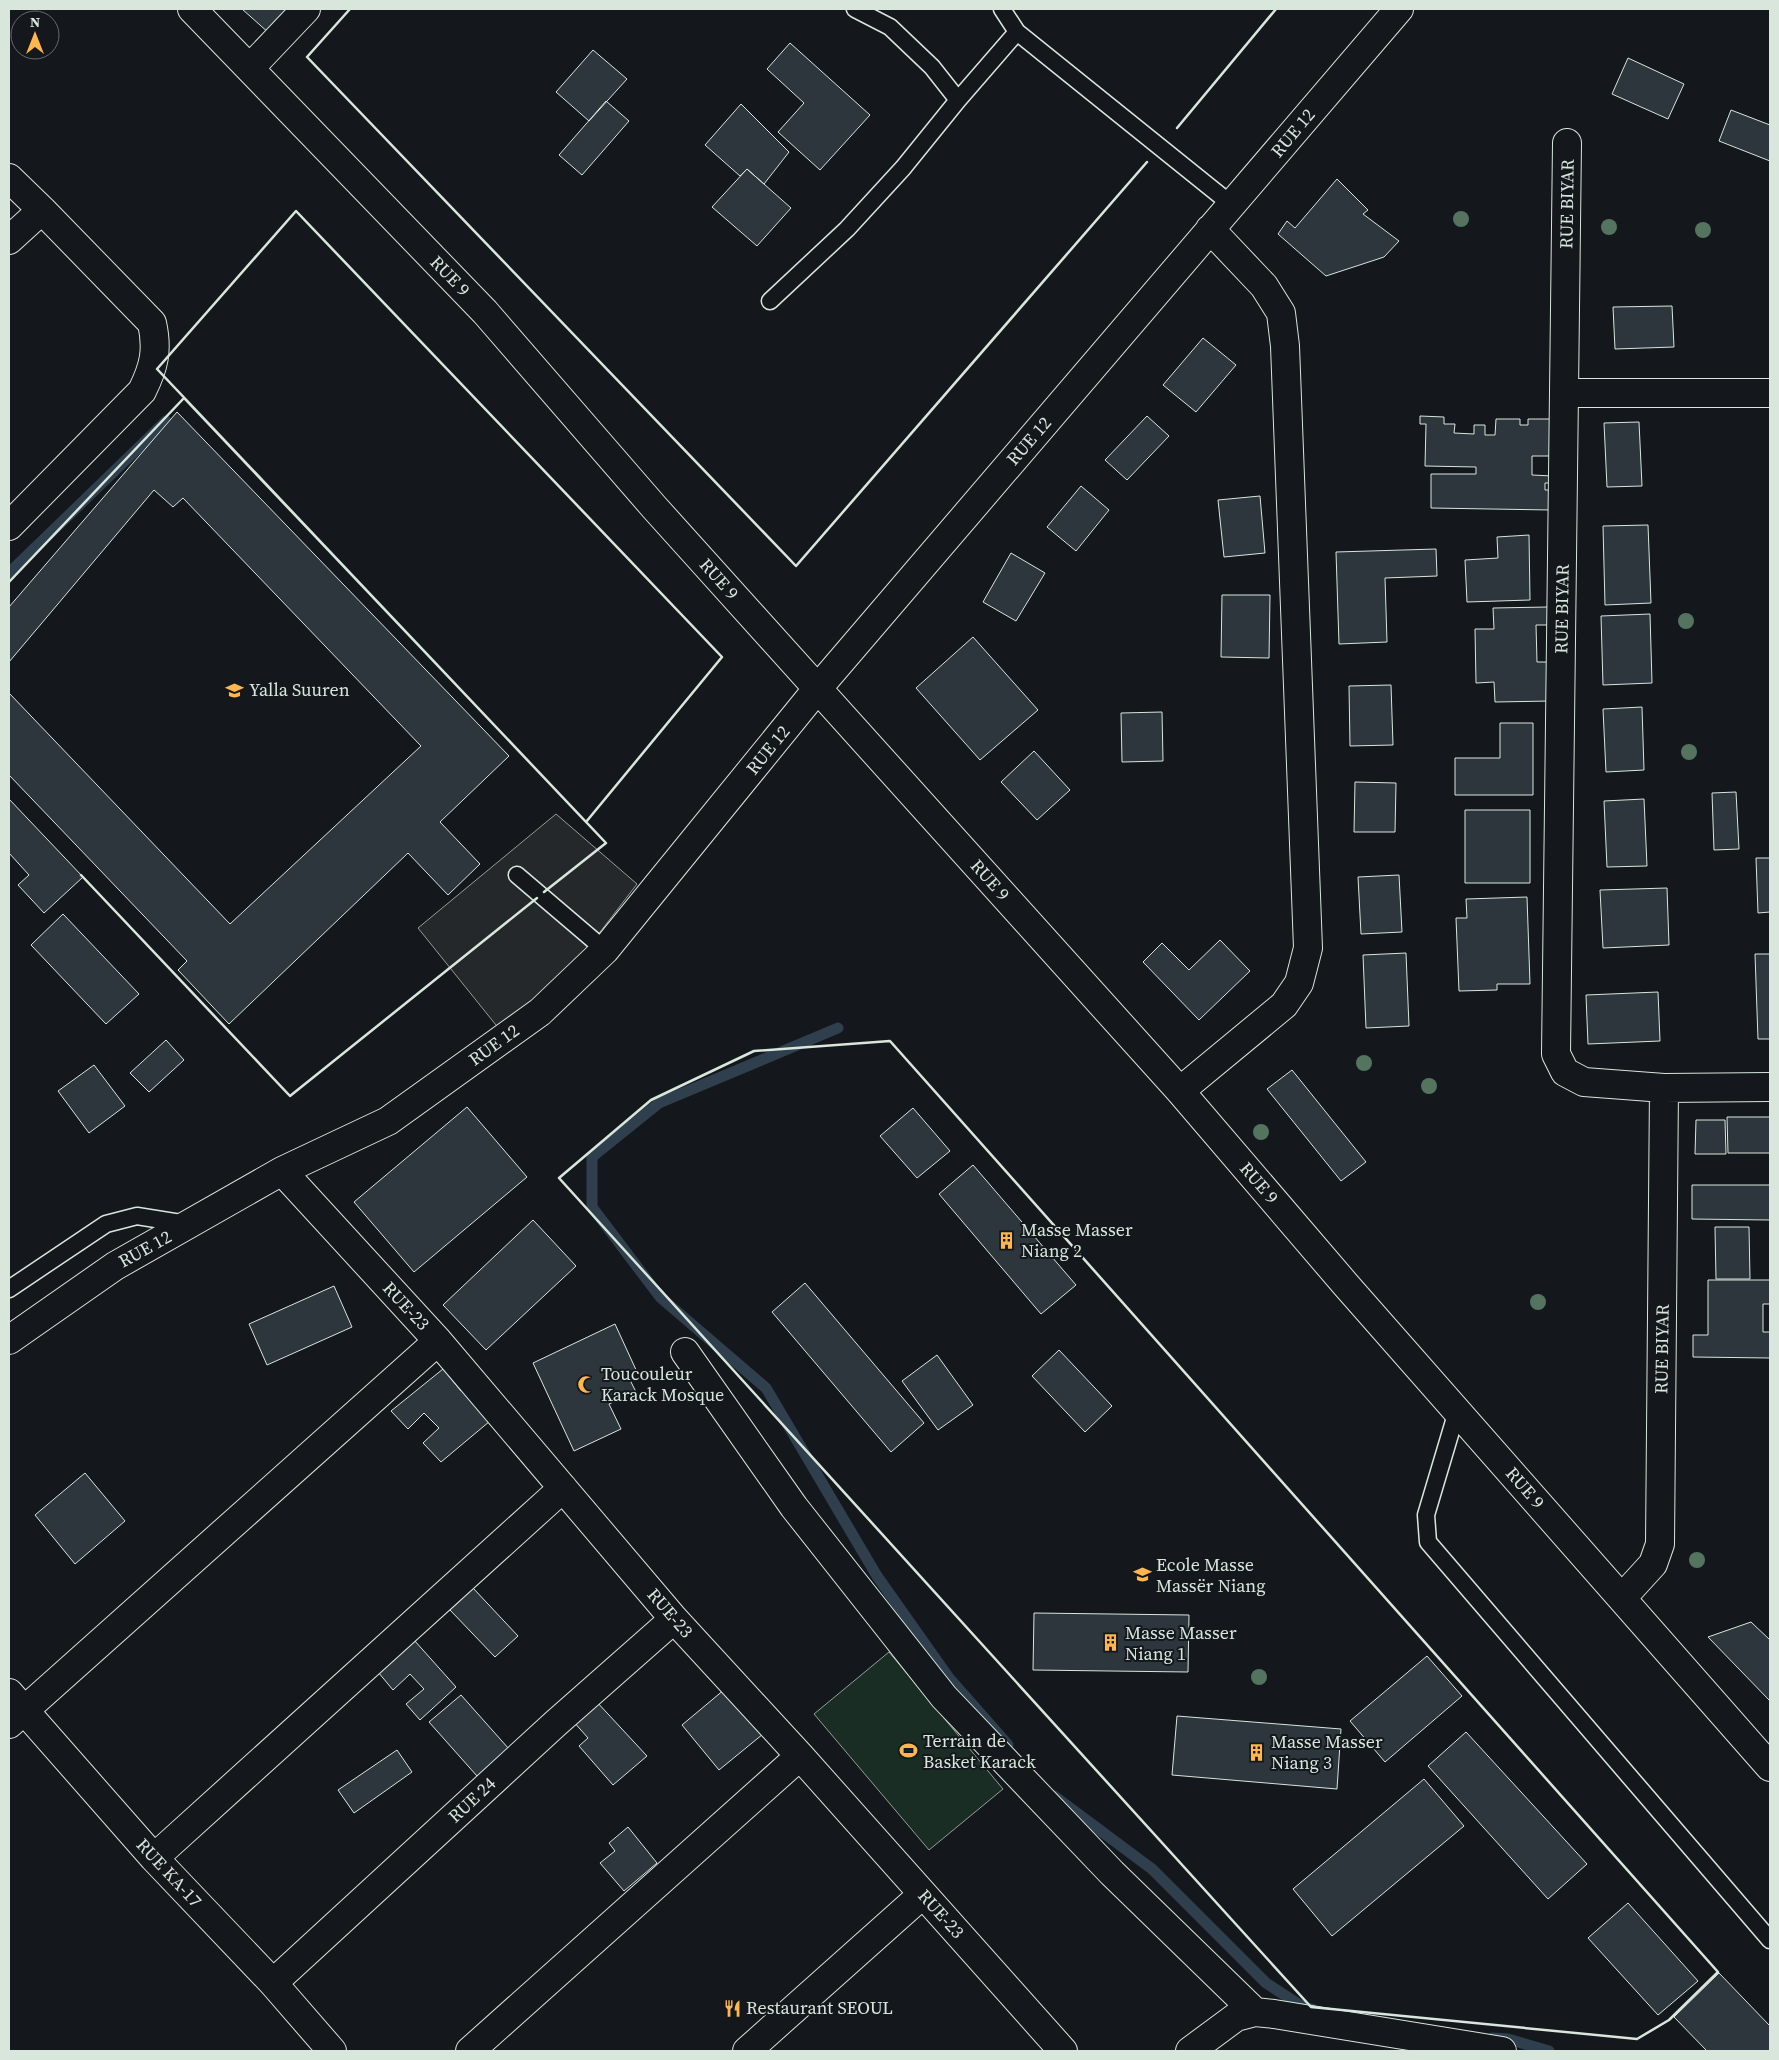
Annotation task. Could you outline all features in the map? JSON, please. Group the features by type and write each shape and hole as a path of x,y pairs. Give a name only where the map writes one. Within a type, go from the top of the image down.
{"street":[{"name":"RUE 9","path":"192,9 485,312 654,507 1180,1091 1457,1411 1770,1767"},
{"path":"250,68 306,9"},
{"name":"RUE 12","path":"9,1340 115,1266 282,1171 388,1121 540,1012 605,950 818,688 1399,9"},
{"name":"RUE BIYAR","path":"1567,143 1556,1054 1565,1072 1584,1082 1664,1088 1660,1544 1652,1564 1622,1598"},
{"path":"9,178 152,323 156,340 152,369 142,392 9,526"},
{"path":"9,240 42,210"},
{"path":"1180,1091 1284,1005 1299,983 1308,948 1285,346 1281,313 1264,286 1210,230"},
{"path":"1565,393 1770,393"},
{"path":"1664,1088 1770,1087"},
{"name":"RUE-23","path":"282,1171 438,1341 674,1618 923,1894 1053,2048"},
{"path":"14,1709 438,1341"},
{"path":"685,1352 794,1507 944,1697 1112,1873 1255,2012"},
{"path":"154,1858 563,1488"},
{"name":"RUE 24","path":"273,1983 556,1723 674,1618"},
{"name":"RUE KA-17","path":"14,1709 273,1983 332,2051"},
{"path":"470,2051 800,1756"},
{"path":"746,2051 923,1894"},
{"path":"1190,2051 1236,2017 1255,2012 1502,2051"},
{"path":"1376,2031 1394,2051"}],"lane":[{"path":"855,9 890,27 932,67 958,100"},
{"path":"1002,9 1016,32 1232,205"},
{"path":"770,301 848,229 903,168 1016,32"},
{"path":"516,875 605,950"},
{"path":"9,1290 106,1224 137,1216 189,1225"},
{"path":"1457,1411 1426,1515 1428,1542 1770,1940"}],"green space":[{"name":"Terrain de Basket Karack","path":"889,1652 1003,1789 929,1850 814,1714"}],"shaded area":[{"path":"556,814 637,884 577,962 500,1030 418,928"}],"building":[{"path":"242,9 291,9 270,34"},
{"path":"790,43 870,115 820,170 778,132 804,103 767,69"},
{"path":"593,50 627,79 589,121 556,92"},
{"path":"1628,58 1684,84 1668,119 1612,94"},
{"path":"606,101 629,121 582,175 559,155"},
{"path":"741,104 789,152 764,184 747,169 740,176 705,145"},
{"path":"1731,110 1770,125 1770,161 1719,141"},
{"path":"747,169 791,208 757,246 712,207"},
{"path":"1337,179 1368,210 1363,214 1399,241 1384,257 1326,276 1278,234 1287,221 1295,228"},
{"path":"1672,306 1674,347 1615,349 1613,307"},
{"path":"1203,338 1236,365 1196,412 1163,385"},
{"path":"177,412 509,756 440,822 480,864 448,895 408,853 229,1024 178,970 187,961 9,775 9,693 230,924 421,746 183,498 173,507 154,490 9,662 9,607"},
{"path":"1147,416 1169,436 1127,480 1105,460"},
{"path":"1420,416 1444,417 1444,424 1455,424 1454,433 1474,434 1474,425 1485,425 1485,435 1495,435 1496,419 1520,419 1520,425 1528,425 1528,419 1553,419 1553,456 1532,456 1532,475 1553,476 1553,483 1545,483 1545,490 1551,490 1551,510 1431,508 1431,474 1476,474 1476,467 1425,466 1426,424 1420,424"},
{"path":"1639,422 1642,486 1607,487 1604,423"},
{"path":"1081,486 1109,510 1076,551 1047,527"},
{"path":"1260,496 1265,553 1224,557 1218,500"},
{"path":"1648,525 1651,603 1605,605 1603,526"},
{"path":"1529,535 1530,600 1467,602 1465,560 1498,558 1497,537"},
{"path":"1436,549 1437,576 1385,578 1387,642 1339,644 1336,552"},
{"path":"1011,553 1045,573 1016,621 983,602"},
{"path":"1222,595 1270,595 1269,658 1221,657"},
{"path":"1548,607 1548,625 1536,625 1537,662 1550,662 1551,701 1495,702 1494,682 1476,683 1475,629 1494,629 1493,608"},
{"path":"1650,614 1652,683 1603,685 1601,616"},
{"path":"973,637 1038,710 980,760 916,688"},
{"path":"1391,685 1393,745 1350,746 1349,686"},
{"path":"1642,707 1644,770 1606,772 1603,709"},
{"path":"1162,712 1163,761 1122,762 1121,713"},
{"path":"1500,723 1533,723 1533,795 1455,795 1455,758 1500,758"},
{"path":"1034,751 1070,790 1037,820 1001,782"},
{"path":"1355,782 1396,783 1395,832 1354,832"},
{"path":"1736,792 1739,849 1714,850 1712,793"},
{"path":"9,799 83,877 44,913 18,885 29,875 9,853"},
{"path":"1644,799 1647,866 1607,867 1604,801"},
{"path":"1465,810 1530,810 1530,883 1465,883"},
{"path":"1756,858 1770,858 1770,912 1758,913"},
{"path":"1399,875 1402,932 1361,934 1358,877"},
{"path":"1667,888 1669,945 1603,948 1600,890"},
{"path":"1527,897 1530,984 1497,984 1497,990 1459,991 1456,918 1467,918 1466,899"},
{"path":"63,914 139,994 106,1024 31,945"},
{"path":"1220,940 1250,971 1199,1020 1143,962 1162,943 1189,970"},
{"path":"1406,953 1409,1026 1366,1028 1363,955"},
{"path":"1755,954 1770,954 1770,1039 1758,1039"},
{"path":"1658,992 1660,1041 1588,1044 1586,995"},
{"path":"166,1040 184,1060 149,1092 130,1073"},
{"path":"94,1065 125,1106 89,1133 58,1091"},
{"path":"1292,1070 1366,1162 1341,1181 1267,1089"},
{"path":"467,1107 527,1177 414,1272 354,1202"},
{"path":"913,1108 950,1151 917,1178 880,1136"},
{"path":"1727,1117 1770,1117 1770,1153 1728,1153"},
{"path":"1696,1120 1725,1120 1726,1154 1695,1154"},
{"name":"Masse Masser Niang 2","path":"973,1165 1076,1285 1041,1314 939,1194"},
{"path":"1692,1185 1770,1185 1770,1220 1692,1219"},
{"path":"533,1220 576,1266 486,1350 443,1305"},
{"path":"1715,1227 1749,1227 1750,1279 1716,1279"},
{"path":"1708,1280 1770,1280 1770,1304 1763,1304 1763,1332 1770,1332 1770,1358 1693,1357 1693,1335 1708,1335"},
{"path":"805,1283 924,1423 891,1452 772,1312"},
{"path":"334,1286 352,1327 267,1365 249,1324"},
{"name":"Toucouleur Karack Mosque","path":"615,1324 637,1372 628,1376 636,1392 609,1404 621,1429 574,1451 533,1363"},
{"path":"1059,1350 1112,1406 1085,1432 1032,1376"},
{"path":"937,1355 973,1405 938,1430 902,1381"},
{"path":"443,1369 461,1391 470,1384 496,1416 441,1462 423,1443 439,1428 424,1413 408,1429 391,1411"},
{"path":"85,1473 125,1521 75,1564 35,1515"},
{"path":"473,1588 518,1636 495,1657 450,1610"},
{"name":"Masse Masser Niang 1","path":"1034,1613 1189,1615 1188,1672 1033,1670"},
{"path":"1751,1622 1770,1640 1770,1701 1708,1637"},
{"path":"414,1640 456,1687 420,1720 406,1704 424,1689 410,1674 393,1690 378,1672"},
{"path":"1427,1656 1462,1696 1385,1762 1350,1721"},
{"path":"725,1689 763,1734 719,1770 682,1725"},
{"path":"461,1695 509,1749 477,1776 429,1722"},
{"path":"595,1700 647,1756 613,1785 579,1746 588,1738 573,1721"},
{"name":"Masse Masser Niang 3","path":"1177,1716 1341,1729 1337,1789 1172,1775"},
{"path":"1466,1732 1587,1864 1548,1899 1428,1766"},
{"path":"397,1750 412,1772 354,1813 338,1790"},
{"path":"1424,1779 1464,1826 1332,1936 1293,1889"},
{"path":"628,1827 657,1863 624,1891 600,1863 615,1851 609,1843"},
{"path":"1628,1903 1698,1981 1658,2015 1588,1938"},
{"path":"1719,1973 1770,2026 1770,2051 1707,2051 1674,2017"}],"waterway":[{"path":"9,573 166,421"},
{"path":"838,1028 659,1103 592,1157 592,1207 660,1297 766,1388 877,1576 949,1678 1008,1745"},
{"path":"1054,1796 1152,1869 1266,1983 1303,2007 1312,2009"},
{"path":"1492,2038 1508,2039 1549,2051"}],"wall":[{"path":"350,9 307,57 796,566 1147,162"},
{"path":"1177,128 1276,9"},
{"path":"296,211 722,657 586,822 157,369 296,211"},
{"path":"9,582 184,398 606,843 544,892"},
{"path":"81,875 290,1096 537,898"},
{"path":"890,1041 1718,1972 1669,2020 1637,2039 1311,2007 559,1178 651,1100 754,1051 890,1041"}],"place":[{"name":"Yalla Suuren","path":"235,690"},
{"name":"Masse Masser Niang 2","path":"1007,1240"},
{"name":"Toucouleur Karack Mosque","path":"587,1384"},
{"name":"Ecole Masse Massër Niang","path":"1142,1575"},
{"name":"Masse Masser Niang 1","path":"1111,1643"},
{"name":"Terrain de Basket Karack","path":"909,1751"},
{"name":"Masse Masser Niang 3","path":"1257,1752"},
{"name":"Restaurant SEOUL","path":"732,2008"}]}
